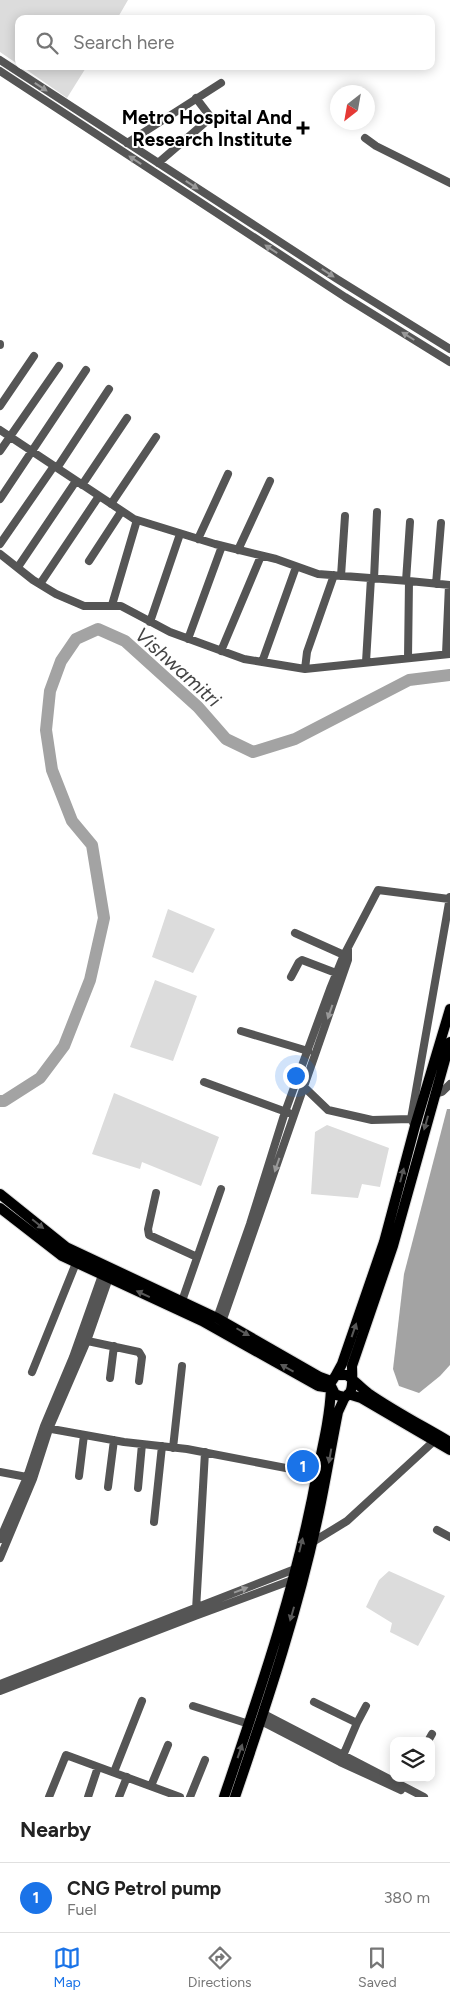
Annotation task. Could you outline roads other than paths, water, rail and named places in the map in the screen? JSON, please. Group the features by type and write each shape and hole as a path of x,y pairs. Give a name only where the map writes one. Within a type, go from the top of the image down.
{"main road":[{"path":"384,1256 413,1123 450,1009"},
{"path":"235,1797 262,1717 299,1575 333,1381 342,1364 371,1293 384,1256 450,1042"},
{"path":"0,1194 66,1247 109,1275 218,1324"},
{"path":"0,1208 62,1256 76,1263 182,1301 318,1386 333,1381 343,1374 381,1402 450,1442"},
{"path":"224,1797 311,1543 321,1502 338,1412 352,1388 352,1366 371,1293"},
{"path":"333,1381 338,1395 348,1394 378,1408 450,1450"}],"street":[{"path":"0,60 337,279 450,349"},
{"path":"11,68 3,73 344,297 450,362"},
{"path":"127,143 221,83"},
{"path":"158,163 208,120 209,115 196,98"},
{"path":"365,138 376,146 450,183"},
{"path":"0,406 34,356"},
{"path":"0,451 59,366"},
{"path":"0,499 86,370"},
{"path":"0,544 109,389"},
{"path":"18,567 128,418"},
{"path":"0,430 121,512 137,520 318,574 450,585 448,654 305,669 244,659 170,632 121,606 84,606 56,594 2,558"},
{"path":"111,504 156,437"},
{"path":"198,539 228,474"},
{"path":"238,550 270,481"},
{"path":"40,584 99,496"},
{"path":"89,561 121,512"},
{"path":"366,662 377,512"},
{"path":"305,669 307,652 337,576 345,516"},
{"path":"112,605 137,520"},
{"path":"408,658 407,581 410,522"},
{"path":"436,584 441,523"},
{"path":"150,622 180,534"},
{"path":"188,639 222,546"},
{"path":"221,651 261,556"},
{"path":"262,662 296,566"},
{"path":"267,1184 286,1112 297,1081 336,973 378,890 450,898 413,1123 372,1120 328,1110 297,1081"},
{"path":"295,933 346,952"},
{"path":"218,1324 267,1184 294,1116 348,960 346,952"},
{"path":"291,977 302,960 336,973"},
{"path":"241,1031 308,1051"},
{"path":"204,1082 294,1116"},
{"path":"435,1094 442,1092 450,1084"},
{"path":"182,1301 221,1189"},
{"path":"156,1192 148,1230 149,1235 197,1257"},
{"path":"32,1372 76,1263"},
{"path":"0,1558 30,1478 46,1428 84,1340 109,1275"},
{"path":"84,1340 137,1351 141,1354 139,1381"},
{"path":"110,1378 114,1346"},
{"path":"173,1448 182,1366"},
{"path":"46,1428 114,1440 205,1452 317,1474"},
{"path":"80,1476 84,1435"},
{"path":"108,1487 114,1440"},
{"path":"311,1543 347,1521 434,1441"},
{"path":"138,1488 142,1444"},
{"path":"154,1522 162,1446"},
{"path":"195,1612 205,1452"},
{"path":"0,1472 30,1478"},
{"path":"0,1540 30,1478"},
{"path":"437,1530 450,1537"},
{"path":"0,1684 299,1575"},
{"path":"0,1691 195,1612"},
{"path":"114,1772 142,1701"},
{"path":"314,1702 357,1723"},
{"path":"193,1706 249,1724"},
{"path":"342,1758 366,1706"},
{"path":"262,1717 413,1797"},
{"path":"156,1791 168,1745"},
{"path":"49,1797 66,1755 127,1777 156,1791 180,1797"},
{"path":"342,1758 424,1797"},
{"path":"190,1797 205,1760"},
{"path":"88,1797 98,1767"},
{"path":"119,1797 127,1777"},
{"path":"404,1787 407,1782"}],"waterway":[{"name":"Vishwamitri","path":"0,1101 4,1101 40,1078 64,1046 90,980 104,918 92,845 72,821 52,770 46,730 50,691 61,661 76,639 98,629 125,641 198,707 226,739 253,752 295,739 409,680 450,675"}],"place":[{"name":"Metro Hospital And Research Institute","path":"303,128"},
{"name":"CNG Petrol pump","path":"303,1466"}]}
